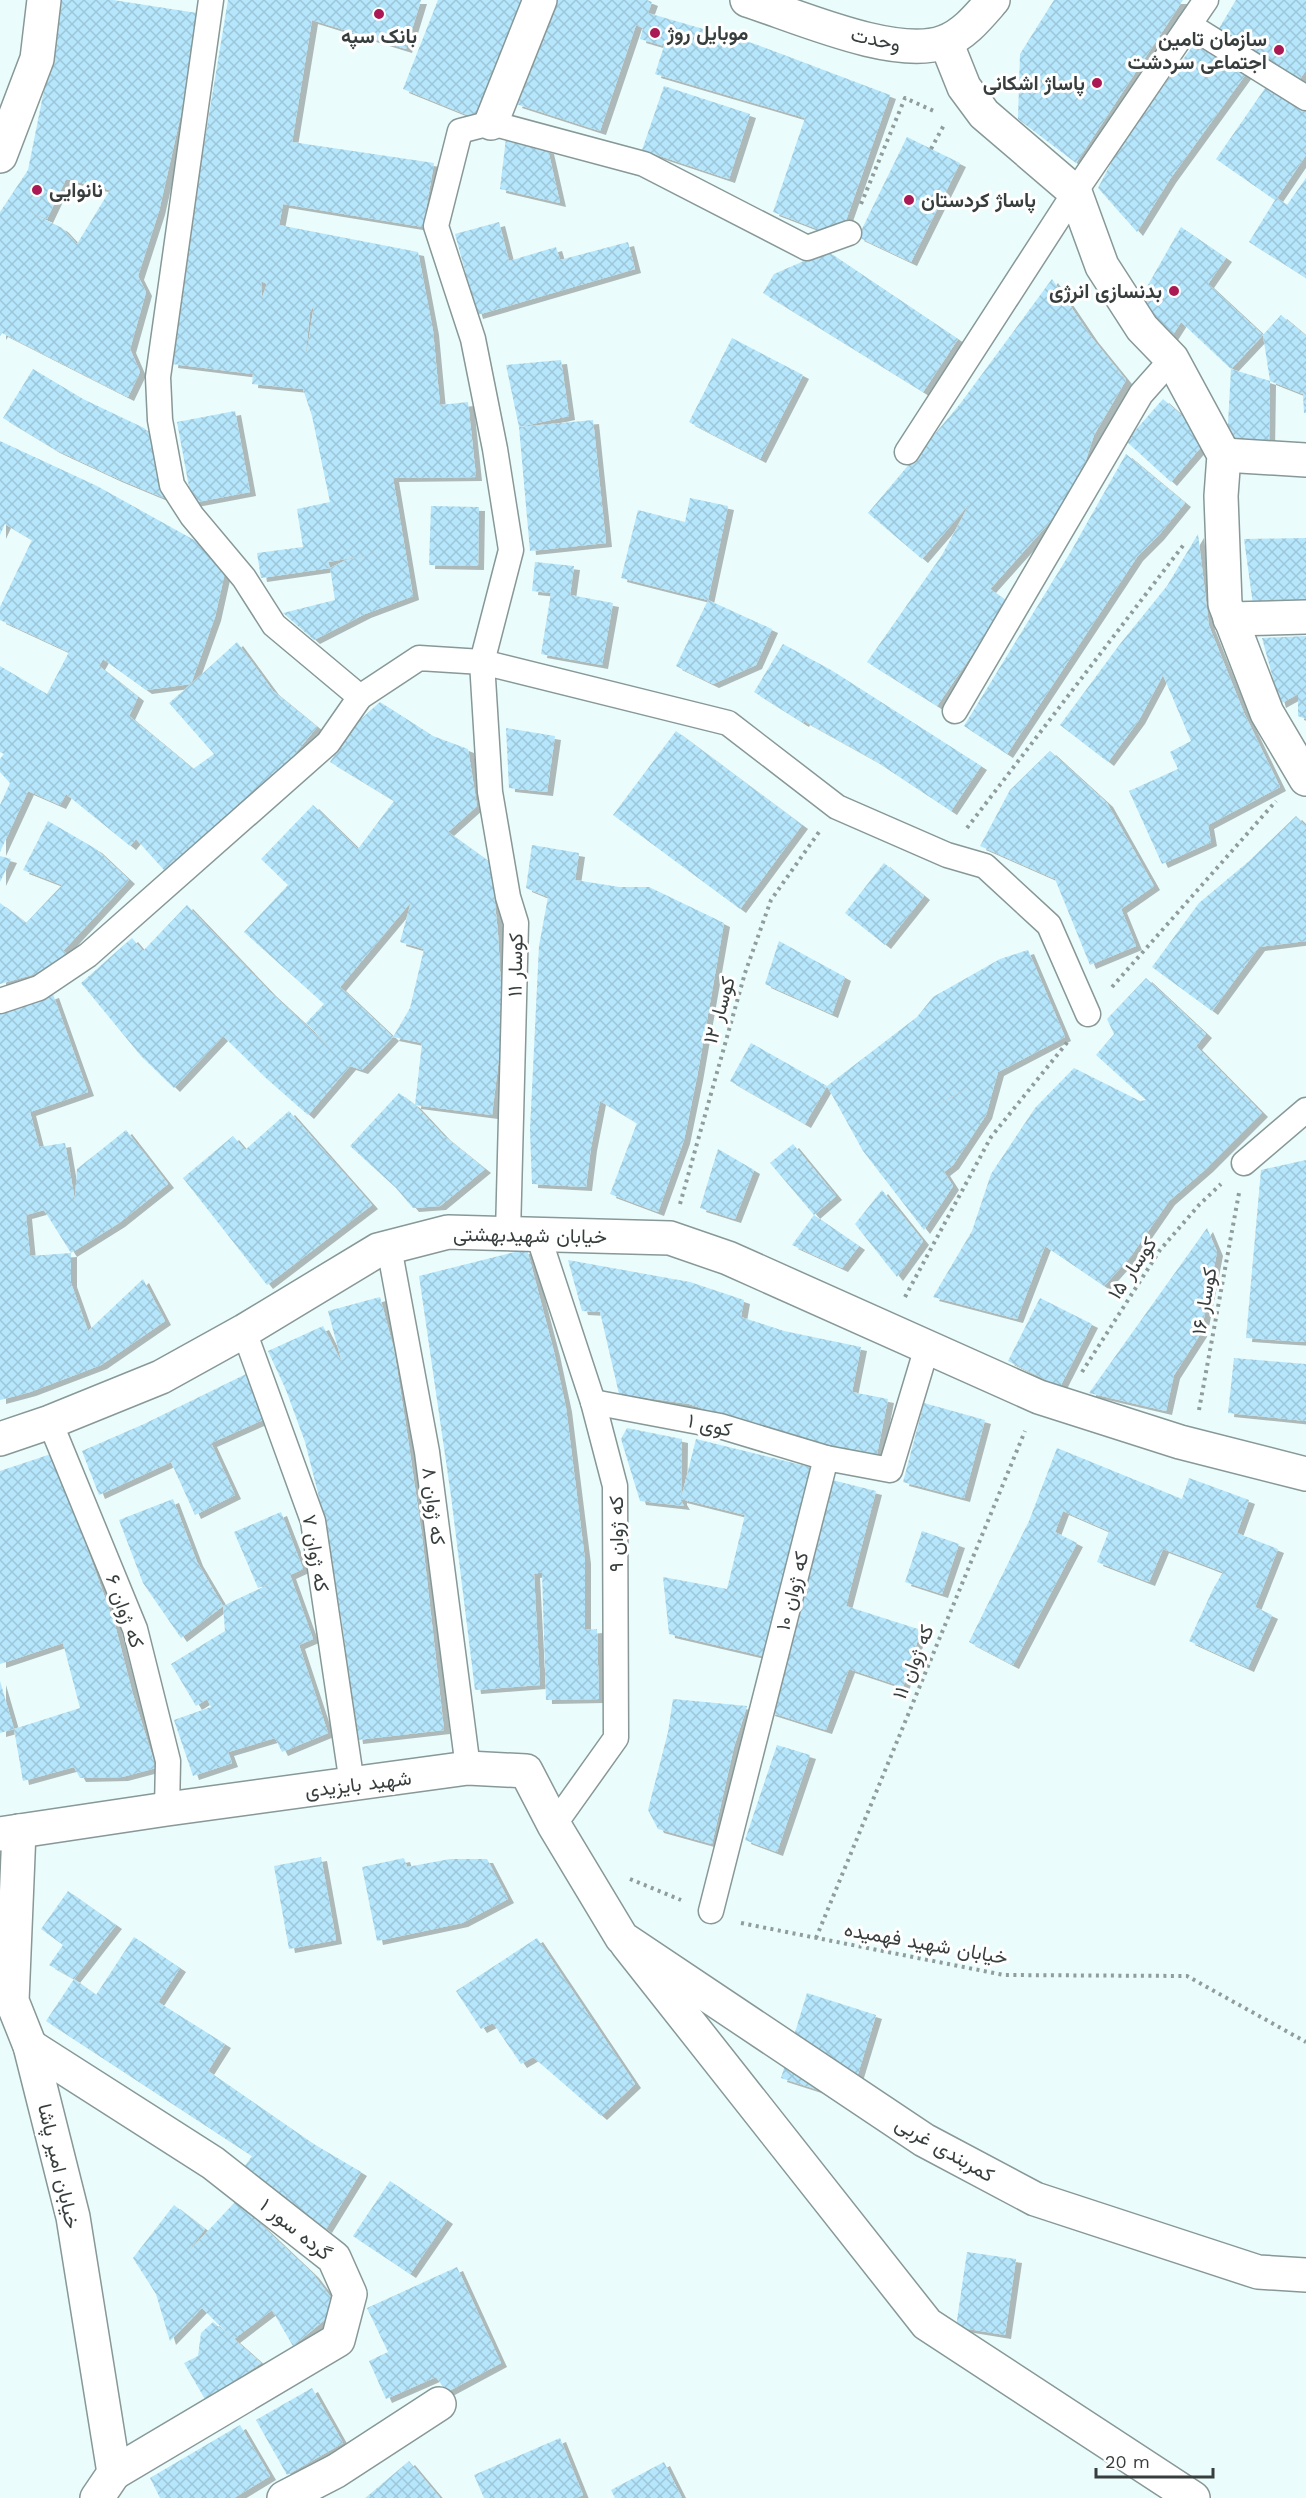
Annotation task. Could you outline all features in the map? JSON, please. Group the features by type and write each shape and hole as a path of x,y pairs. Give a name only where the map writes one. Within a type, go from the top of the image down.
{"street":[{"path":"0,156 37,58 44,0"},
{"path":"491,123 540,0"},
{"name":"وحدت","path":"747,0 884,44 909,47 927,47 946,42 967,28 993,0"},
{"path":"946,42 964,87 984,114 1075,192 1102,266 1142,328 1172,358 1224,455 1221,496 1225,603 1267,713 1306,779"},
{"path":"1224,455 1306,460"},
{"path":"1230,619 1306,617"},
{"name":"خیابان شهیدبهشتی","path":"0,1439 50,1422 161,1377 244,1331 378,1250 448,1232 523,1234 670,1238 728,1258 1051,1400 1192,1445 1306,1474"},
{"name":"شهید بایزیدی","path":"10,1833 468,1768 526,1771 554,1825 622,1938 927,2324 1193,2498"},
{"name":"خیابان امیر پاشا","path":"10,1833 12,2001 30,2046 73,2217 106,2486"},
{"name":"کمربندی غربی","path":"622,1938 924,2140 1035,2199 1258,2272 1306,2275"},
{"name":"گرده سور ۱","path":"30,2046 213,2163 334,2258 350,2294 338,2340 106,2486"},
{"path":"284,2498 336,2471 439,2404"}],"lane":[{"path":"211,0 158,377 160,420 172,485 192,516 244,578 274,625 360,697"},
{"path":"907,453 1075,192 1206,0"},
{"path":"1189,25 1306,98"},
{"path":"491,123 644,164 807,248 849,233"},
{"name":"کوسار ۱۱","path":"491,123 460,131 435,226 472,339 495,449 511,550 482,662 490,792 508,897 516,923 523,1234"},
{"path":"955,711 1141,394 1172,358"},
{"path":"0,1001 39,988 88,955 328,742 360,697 419,658 482,662 728,723 837,807 947,855 985,866 1049,925 1088,1014"},
{"path":"1245,1163 1306,1110"},
{"name":"که ژوان ۹","path":"523,1234 593,1402 615,1486 616,1738 554,1825"},
{"name":"که ژوان ۸","path":"389,1246 427,1452 468,1768"},
{"name":"که ژوان ۷","path":"244,1331 313,1521 352,1784"},
{"path":"826,1458 890,1470 927,1347"},
{"name":"کوی ۱","path":"593,1402 720,1426 826,1458"},
{"name":"که ژوان ۶","path":"50,1422 135,1629 168,1761 167,1809"},
{"name":"که ژوان ۱۰","path":"711,1911 826,1458"}],"path":[{"path":"849,233 905,98 937,112"},
{"path":"947,855 1221,496"},
{"name":"کوسار ۱۲","path":"670,1238 745,973 771,900 837,807"},
{"name":"کوسار ۱۵","path":"1051,1400 1160,1250 1199,1205 1245,1163"},
{"name":"کوسار ۱۶","path":"1192,1445 1245,1163"},
{"name":"که ژوان ۱۱","path":"816,1938 1051,1400"},
{"name":"خیابان شهید فهمیده","path":"626,1878 743,1924 1004,1975 1187,1976 1306,2042"}],"building":[{"path":"62,0 113,0 197,13 181,114 159,211 138,276 146,292 130,349 140,372 128,397 2,333 0,336 0,212 28,170","holes":["66,179 110,190 77,244 62,228 26,210 47,219"]},
{"path":"228,0 421,0 406,49 312,20 292,142 434,163 423,227 283,204 279,225 418,252 433,331 440,405 468,402 476,477 393,478 413,596 365,614 314,640 283,613 335,600 330,568 261,578 257,553 303,547 297,509 330,502 312,416 303,389 252,384 253,374 172,364 183,271","holes":["261,281 267,284 262,298","314,305 307,351 306,351 310,312","381,553 346,560 330,568 328,562"]},
{"path":"438,0 522,0 477,119 403,89"},
{"path":"555,0 647,0 652,2 648,13 755,44 890,95 844,226 820,230 773,212 805,118 655,74 664,46 640,39 643,28 636,25 600,131 516,104"},
{"name":"پاساژ اشکانی","path":"1054,0 1183,0 1076,163 1018,119 1020,54"},
{"name":"سازمان تامین اجتماعی سردشت","path":"1236,0 1306,0 1306,70 1300,79 1218,30"},
{"path":"1198,39 1246,74 1170,179 1137,232 1098,188 1122,142"},
{"path":"1268,84 1306,111 1306,155 1277,198 1287,205 1306,178 1306,278 1249,242 1275,200 1216,159"},
{"path":"664,86 750,114 729,179 642,150"},
{"name":"پاساژ کردستان","path":"907,137 960,163 911,262 858,237"},
{"path":"506,138 548,150 560,203 500,189"},
{"path":"499,222 509,261 556,247 560,260 628,242 635,269 477,315 455,234"},
{"path":"1181,227 1226,258 1208,284 1263,335 1231,369 1181,322 1169,341 1140,299"},
{"path":"827,251 958,339 923,392 763,293 774,274"},
{"path":"1052,279 1092,338 1126,380 1094,435 1075,494 990,589 1008,602 937,706 867,662 942,555 970,503 922,559 868,513 960,404"},
{"path":"1281,315 1306,336 1306,413 1304,413 1303,394 1270,381 1263,335"},
{"path":"732,338 803,375 760,459 689,422"},
{"path":"561,360 569,416 519,427 506,365"},
{"path":"33,369 83,399 144,428 157,442 164,498 54,449 3,418"},
{"path":"1231,369 1270,381 1269,447 1227,442"},
{"path":"1163,399 1208,439 1171,482 1126,441"},
{"path":"235,411 250,492 192,503 177,422"},
{"path":"593,420 606,543 530,551 519,427"},
{"path":"0,441 97,486 203,545 225,572 215,617 191,684 237,642 273,691 317,727 274,779 219,831 164,870 136,839 130,846 66,794 60,805 28,791 0,852 0,805 10,783 0,772 0,759 4,754 0,752 0,666 47,694 69,652 0,620 0,607 32,540 5,524 0,535","holes":["103,659 146,690 191,684 169,703 214,754 193,769 129,716 138,697 99,666"]},
{"path":"1126,454 1185,503 1137,557 1007,754 964,726 1070,553"},
{"path":"690,498 728,506 708,600 621,578 638,510 685,522"},
{"path":"431,506 479,507 478,566 429,565"},
{"path":"1198,534 1209,626 1244,713 1280,787 1208,825 1211,842 1162,864 1129,791 1178,769 1170,752 1191,741 1163,675 1139,720 1108,762 1060,725 1120,644 1167,586"},
{"path":"1306,538 1306,607 1254,612 1244,539"},
{"path":"535,562 574,566 570,595 613,603 602,665 541,654 551,593 532,591"},
{"path":"708,600 772,629 756,665 713,684 676,666"},
{"path":"1306,636 1306,719 1298,716 1298,694 1280,704 1262,638"},
{"path":"783,644 831,670 981,766 951,811 874,760 804,721 803,723 754,692"},
{"path":"380,702 433,736 468,749 477,806 448,832 491,863 503,1025 492,1115 415,1105 422,1043 393,1037 362,1070 350,1066 308,1115 223,1036 174,1088 141,1056 81,983 132,938 143,951 187,905 270,992 339,1056 306,1023 324,1004 244,932 288,885 261,859 313,805 358,849 394,801 330,762 352,727","holes":["411,902 400,942 424,949 410,1008 393,1037 340,987"]},
{"path":"506,728 555,736 547,792 509,788"},
{"path":"676,731 802,825 740,909 613,815"},
{"path":"1050,751 1107,803 1154,886 1121,909 1136,946 1090,965 1055,879 980,846 1010,790"},
{"path":"1296,816 1306,826 1306,941 1259,947 1212,1011 1152,967 1199,903 1248,862"},
{"path":"48,821 96,849 129,880 63,951 69,955 35,974 0,984 0,903 26,923 62,885 23,870"},
{"path":"532,845 579,853 575,880 619,887 649,887 724,923 684,1140 658,1212 610,1194 637,1123 600,1101 586,1187 532,1184 530,1130 539,946 548,897 526,888"},
{"path":"0,856 11,859 0,882"},
{"path":"884,863 924,896 885,945 845,913"},
{"path":"779,941 845,977 832,1014 765,984"},
{"path":"1028,950 1065,1037 998,1072 986,1115 953,1165 944,1172 953,1186 924,1230 863,1151 827,1086 917,1017 933,997 1000,959"},
{"path":"1146,978 1206,1034 1196,1046 1262,1113 1207,1168 1169,1201 1131,1256 1104,1286 1045,1246 1017,1319 933,1297 972,1231 991,1174 1035,1108 1074,1068 1140,1101 1146,1100 1096,1055 1114,1034 1107,1019"},
{"path":"53,994 88,1092 30,1112 39,1147 65,1143 75,1201 77,1169 126,1130 168,1184 119,1223 71,1253 71,1283 88,1331 143,1279 165,1321 101,1365 30,1392 0,1400 0,1012","holes":["44,1210 71,1253 30,1256 26,1215"]},
{"path":"751,1043 827,1086 805,1124 730,1081"},
{"path":"399,1093 415,1105 444,1136 485,1169 440,1206 413,1208 396,1188 350,1146"},
{"path":"289,1111 372,1205 267,1285 183,1178 233,1136 245,1150"},
{"path":"793,1144 836,1196 814,1215 770,1163"},
{"path":"718,1149 754,1170 735,1219 700,1208"},
{"path":"1306,1160 1306,1342 1246,1338 1261,1170"},
{"path":"882,1190 923,1241 897,1277 855,1224"},
{"path":"814,1215 859,1246 842,1268 792,1245"},
{"path":"1207,1228 1217,1252 1201,1333 1174,1375 1166,1411 1089,1393"},
{"path":"527,1249 566,1408 585,1560 585,1630 597,1629 599,1699 546,1700 542,1572 534,1574 540,1685 475,1690 451,1496 419,1276"},
{"path":"568,1260 690,1282 744,1300 741,1317 784,1331 861,1347 852,1392 888,1399 877,1454 808,1441 760,1428 689,1404 619,1394 600,1312 582,1311"},
{"path":"380,1297 394,1350 408,1439 422,1536 444,1730 357,1740 342,1623 318,1493 305,1442 286,1390 268,1351 323,1326 342,1363 328,1311"},
{"path":"1040,1298 1092,1324 1060,1387 1008,1361"},
{"path":"1234,1358 1306,1364 1306,1421 1228,1413"},
{"path":"246,1374 265,1419 211,1443 235,1495 195,1515 171,1462 99,1495 82,1451 144,1424"},
{"path":"924,1403 985,1420 964,1498 903,1482"},
{"path":"627,1428 682,1439 681,1501 684,1506 640,1501 621,1439"},
{"path":"696,1439 814,1468 767,1657 669,1634 663,1577 727,1589 745,1515 681,1499"},
{"path":"1057,1448 1182,1499 1189,1478 1249,1500 1237,1533 1278,1549 1255,1607 1272,1615 1248,1668 1189,1641 1223,1572 1163,1549 1149,1582 1097,1562 1109,1531 1063,1511 1055,1532 1077,1543 1013,1665 969,1642 1029,1521"},
{"path":"54,1453 115,1625 133,1695 156,1768 122,1777 80,1778 74,1767 23,1781 14,1729 80,1708 63,1643 0,1664 0,1471"},
{"path":"832,1480 876,1491 846,1606 921,1630 903,1687 849,1669 826,1730 769,1712"},
{"path":"173,1499 197,1562 223,1606 181,1638 143,1583 119,1520"},
{"path":"281,1512 303,1569 290,1575 313,1639 299,1645 328,1733 282,1752 275,1738 228,1752 232,1763 193,1776 174,1720 211,1707 207,1699 196,1706 171,1664 225,1631 223,1606 280,1579 258,1588 234,1532"},
{"path":"922,1531 959,1544 942,1594 905,1582"},
{"path":"0,1681 14,1729 0,1733"},
{"path":"673,1699 747,1706 734,1747 712,1844 658,1829 648,1810 668,1732"},
{"path":"777,1745 810,1755 777,1852 745,1840"},
{"path":"321,1857 336,1940 289,1949 274,1866"},
{"path":"404,1858 407,1867 450,1859 487,1859 508,1899 462,1923 377,1941 362,1867"},
{"path":"68,1891 116,1925 74,1979 49,1965 63,1945 41,1929"},
{"path":"134,1937 180,1968 158,2002 225,2044 208,2071 312,2143 361,2172 326,2229 242,2170 252,2156 46,2021 74,1979 96,1995"},
{"path":"537,1938 635,2084 601,2116 533,2057 521,2064 493,2023 481,2029 456,1991"},
{"path":"807,1993 876,2015 850,2100 781,2078"},
{"path":"390,2181 447,2220 410,2274 353,2236"},
{"path":"236,2201 313,2274 339,2308 293,2346 272,2310 234,2339 261,2363 206,2401 184,2363 198,2356 201,2333 213,2322 231,2337 202,2308 170,2341 156,2294 133,2258 174,2205 205,2229 188,2252"},
{"path":"967,2252 1016,2259 1005,2335 956,2327"},
{"path":"457,2267 501,2363 447,2392 436,2377 386,2399 369,2361 388,2352 367,2308"},
{"path":"312,2388 343,2443 287,2475 256,2420"},
{"path":"240,2425 270,2476 234,2498 160,2498 150,2478"},
{"path":"560,2438 583,2495 576,2498 484,2498 474,2475"},
{"path":"409,2461 440,2498 365,2498 370,2494"},
{"path":"664,2462 682,2498 615,2498 611,2490"}],"place":[{"name":"بانک سپه","path":"379,14"},
{"name":"موبایل روژ","path":"655,33"},
{"name":"سازمان تامین اجتماعی سردشت","path":"1279,50"},
{"name":"پاساژ اشکانی","path":"1097,83"},
{"name":"نانوایی","path":"37,190"},
{"name":"پاساژ کردستان","path":"909,200"},
{"name":"بدنسازی انرژی","path":"1174,291"}]}
